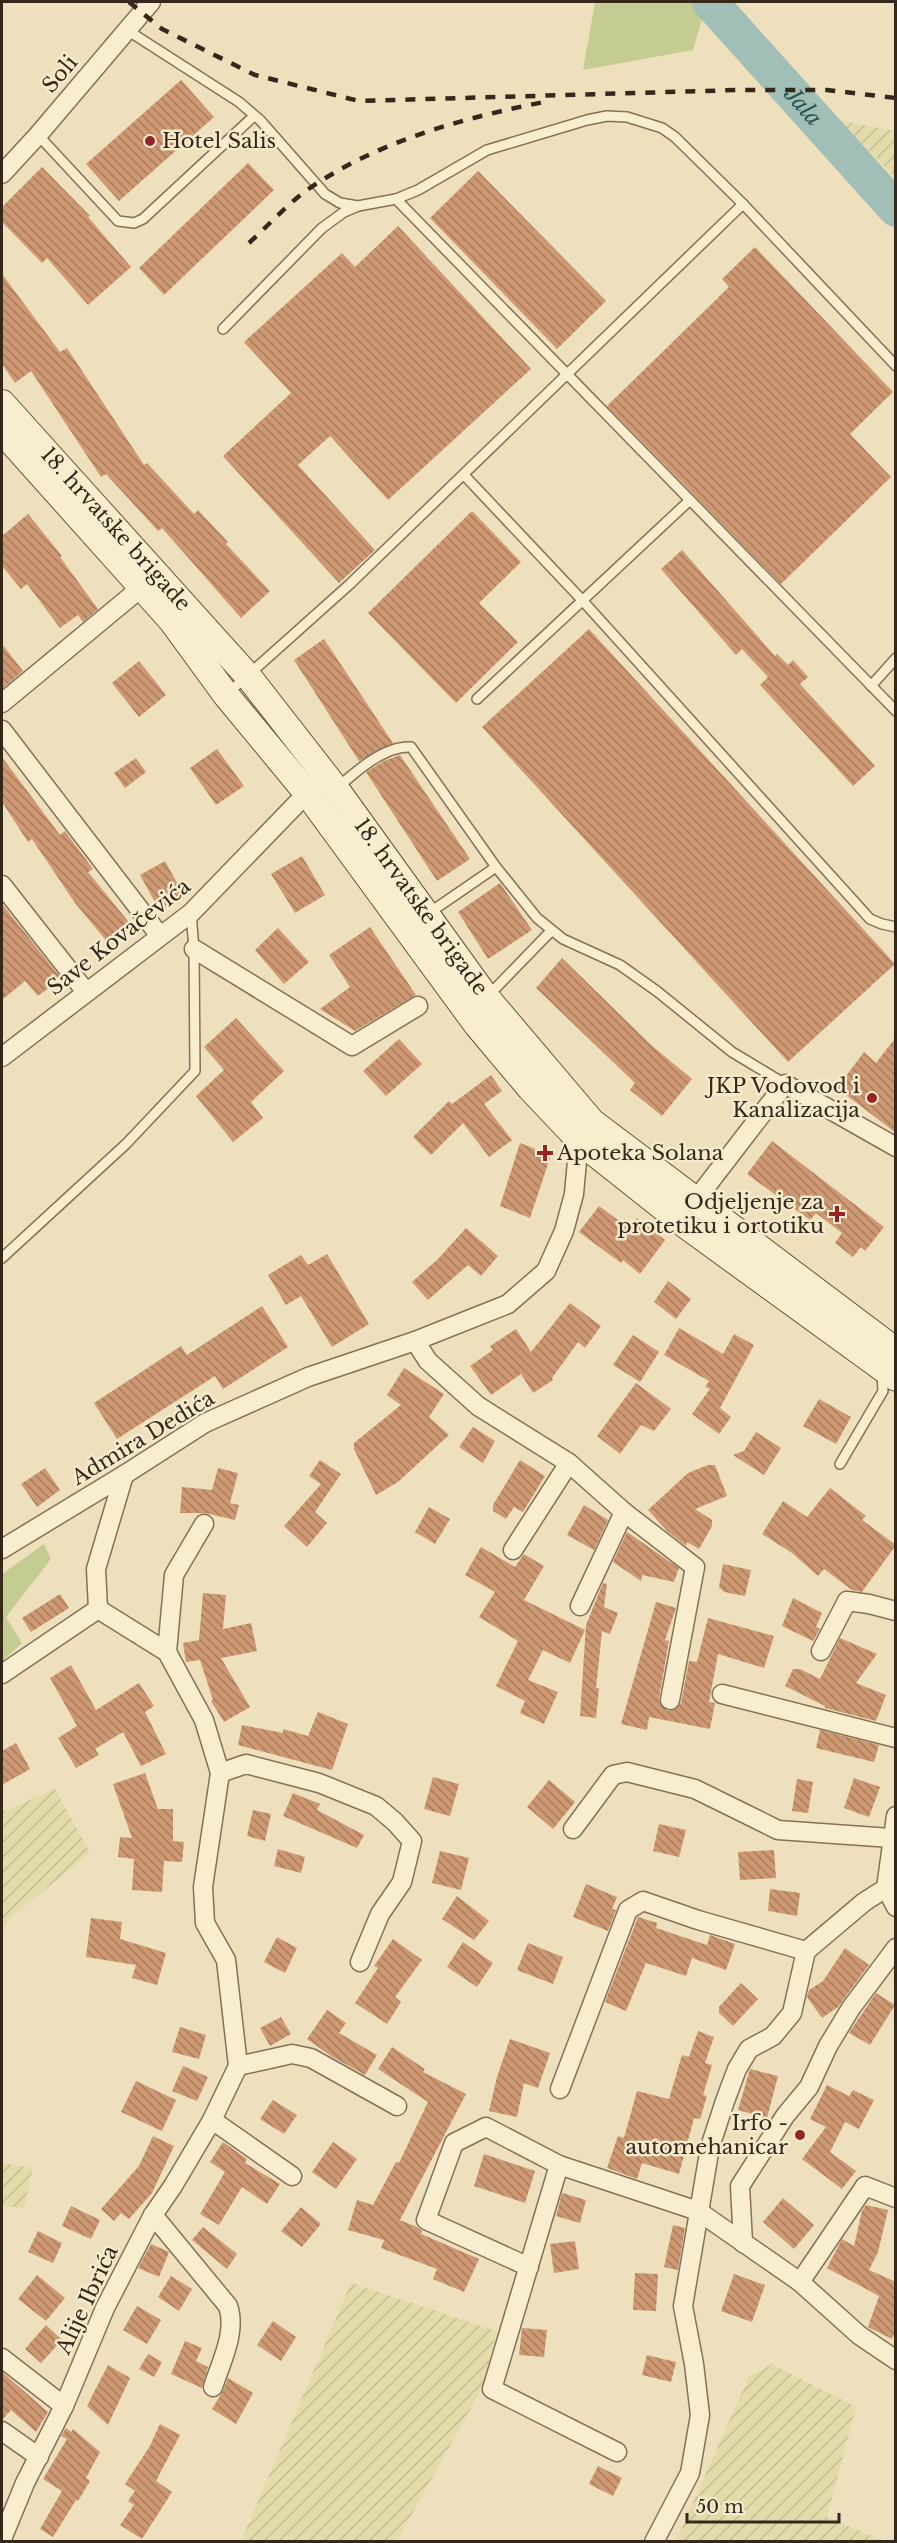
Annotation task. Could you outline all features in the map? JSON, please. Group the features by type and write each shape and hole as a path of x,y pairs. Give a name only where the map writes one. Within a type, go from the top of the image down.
{"main road":[{"name":"18. hrvatske brigade","path":"2,403 248,676 336,789 587,1132 688,1227 891,1366"},
{"name":"18. hrvatske brigade","path":"2,431 172,621 226,695 307,793 477,1025 530,1088 587,1132 695,1201 891,1366"}],"street":[{"name":"Soli","path":"2,174 151,2"},
{"name":"18. hrvatske brigade","path":"2,703 142,587"},
{"path":"2,730 160,936"},
{"name":"Save Kovačevića","path":"2,1057 191,913 307,793"},
{"path":"2,885 86,992"},
{"path":"194,949 352,1046 418,1006"},
{"path":"695,1201 785,1084 896,1147"},
{"name":"Admira Dedića","path":"2,1549 205,1423 309,1377 415,1341 508,1304 546,1271 564,1231 574,1194 577,1161 587,1132"},
{"path":"415,1341 428,1361 478,1406 569,1463 624,1512 695,1567 670,1700"},
{"path":"513,1550 569,1463"},
{"path":"98,1609 96,1569 124,1475"},
{"path":"580,1606 624,1512"},
{"path":"167,1652 174,1575 204,1524"},
{"path":"821,1651 847,1601 896,1611"},
{"path":"98,1609 167,1652 204,1720 220,1773 203,1887 205,1923 225,1960 238,2066 292,2054 311,2058 397,2106"},
{"path":"2,1674 98,1609"},
{"path":"722,1694 896,1738"},
{"path":"220,1773 246,1764 319,1783 376,1806 412,1841 402,1882 380,1914 360,1962"},
{"path":"573,1828 613,1775 627,1772 695,1789 778,1830 891,1838"},
{"path":"895,1906 886,1888 891,1838 896,1816"},
{"path":"654,2541 690,2473 700,2415 694,2364 683,2306 692,2265 698,2211 710,2146 737,2069 749,2049 773,2036 792,2013 806,1950 864,1902 886,1888"},
{"path":"560,2089 628,1910 643,1901 698,1920 806,1950"},
{"path":"743,2243 740,2187 785,2116 809,2087 828,2046 851,2008 896,1948"},
{"name":"Alije Ibrića","path":"2,2540 64,2406 105,2308 153,2215 212,2120 238,2066"},
{"path":"212,2120 292,2176"},
{"path":"530,2267 426,2220 454,2144 486,2127 559,2165 698,2211 800,2282 859,2336 896,2360"},
{"path":"559,2165 492,2389 617,2452"},
{"path":"800,2282 865,2187 896,2198"},
{"path":"153,2215 228,2306 232,2319 230,2336 213,2387"},
{"path":"2,2358 64,2406"},
{"path":"2,2431 39,2457"}],"lane":[{"path":"127,30 239,102 325,194 340,203 358,206"},
{"path":"38,135 118,221 126,224 143,219 254,116"},
{"path":"223,329 332,219 358,206 396,199 418,190 487,150 607,116 627,117 662,128 675,137 743,204 896,366"},
{"path":"396,199 896,711"},
{"path":"226,695 350,584 743,204"},
{"path":"465,474 870,918 896,927"},
{"path":"477,699 690,500"},
{"path":"871,686 896,658"},
{"path":"336,789 377,758 401,746 411,747 524,904 551,931 621,965 732,1052 785,1084"},
{"path":"426,915 496,867"},
{"path":"2,1258 126,1144 195,1071 194,949 191,913"},
{"path":"486,997 551,931"},
{"path":"840,1464 883,1391 891,1366"}],"shaded area":[{"path":"838,120 895,131 895,177"},
{"path":"55,1789 90,1853 10,1918 2,1932 2,1812"},
{"path":"2,2163 33,2168 24,2208 2,2206"},
{"path":"351,2283 497,2331 481,2390 397,2541 241,2541"},
{"path":"772,2364 856,2407 827,2517 884,2541 676,2541 749,2376"}],"green space":[{"path":"595,2 707,2 693,50 583,70"},
{"path":"44,1544 51,1559 6,1617 22,1643 2,1661 2,1574"}],"building":[{"name":"Hotel Salis","path":"181,80 214,117 119,201 86,164"},
{"path":"248,163 274,190 164,295 139,268"},
{"path":"42,167 90,216 88,217 131,267 88,305 47,258 42,263 2,222 2,207"},
{"path":"478,171 606,301 557,349 430,218"},
{"path":"398,226 531,369 388,500 330,436 298,465 375,550 339,583 223,456 291,393 244,342 342,253 355,267"},
{"path":"755,247 893,392 850,434 891,477 781,584 607,406 729,287 722,279"},
{"path":"2,274 60,352 67,348 144,465 147,463 194,514 198,510 270,591 241,618 162,528 158,531 106,474 101,477 31,371 15,383 2,364"},
{"path":"472,511 521,562 479,603 518,642 456,703 368,613"},
{"path":"28,514 62,556 60,557 98,609 83,622 78,615 60,628 27,584 21,589 2,566 2,536"},
{"path":"682,550 775,656 777,654 788,665 793,660 808,677 800,684 875,766 853,786 760,685 768,677 742,649 736,655 661,569"},
{"path":"589,629 895,964 788,1062 482,727"},
{"path":"324,639 393,743 359,761 294,660"},
{"path":"2,644 23,671 2,689"},
{"path":"139,661 166,695 139,717 112,683"},
{"path":"217,749 244,786 216,805 190,768"},
{"path":"400,755 470,859 437,881 366,772"},
{"path":"2,757 60,835 65,831 93,869 88,872 132,926 109,944 75,903 32,839 28,842 2,802"},
{"path":"136,758 146,772 125,788 114,773"},
{"path":"302,856 325,895 295,913 271,874"},
{"path":"165,861 185,897 160,911 140,875"},
{"path":"500,883 532,930 488,959 458,912"},
{"path":"2,904 61,978 38,996 25,981 2,1000"},
{"path":"370,927 416,995 355,1031 320,1009 350,987 329,955"},
{"path":"278,928 309,962 284,984 255,950"},
{"path":"562,958 651,1045 692,1079 662,1116 630,1090 635,1083 536,988"},
{"path":"236,1018 284,1071 251,1102 263,1118 233,1142 196,1096 224,1070 204,1047"},
{"name":"JKP Vodovod i Kanalizacija","path":"896,1037 896,1133 837,1088 864,1052 876,1063"},
{"path":"399,1039 422,1064 386,1096 363,1071"},
{"path":"491,1075 502,1091 484,1104 512,1140 489,1157 463,1123 431,1155 413,1137 449,1101 452,1104"},
{"path":"772,1141 884,1227 865,1251 861,1247 853,1257 835,1243 842,1233 816,1213 810,1220 747,1174"},
{"path":"520,1143 551,1155 530,1218 500,1206"},
{"path":"599,1206 629,1228 637,1218 665,1240 640,1274 623,1260 621,1263 579,1232"},
{"path":"466,1228 498,1256 481,1276 468,1265 428,1300 412,1282 438,1259"},
{"path":"327,1254 369,1324 332,1347 301,1296 286,1305 268,1275 301,1255 308,1265"},
{"path":"668,1281 691,1299 676,1319 654,1302"},
{"path":"570,1303 601,1326 585,1348 578,1342 552,1378 553,1380 533,1393 521,1374 491,1395 470,1366 493,1350 490,1346 516,1329 531,1352"},
{"path":"262,1306 288,1347 223,1389 215,1376 117,1439 94,1403 181,1346 187,1355"},
{"path":"679,1328 723,1354 734,1334 754,1345 720,1408 731,1417 719,1434 692,1414 710,1389 705,1387 709,1381 664,1355"},
{"path":"633,1335 659,1352 640,1382 613,1365"},
{"path":"404,1368 444,1394 429,1417 449,1435 398,1482 376,1495 354,1449 354,1443 401,1405 387,1395"},
{"path":"636,1383 671,1409 654,1431 641,1425 620,1454 597,1436"},
{"path":"819,1399 851,1417 836,1444 803,1426"},
{"path":"473,1427 495,1441 483,1463 459,1447"},
{"path":"756,1432 781,1448 764,1475 733,1455 744,1451"},
{"path":"320,1460 341,1474 315,1512 327,1523 307,1547 284,1526 321,1484 309,1476"},
{"path":"520,1460 545,1476 523,1512 514,1507 506,1519 493,1511 493,1505"},
{"path":"708,1465 715,1465 727,1496 695,1509 712,1520 712,1526 699,1549 687,1542 686,1546 667,1531 648,1510 688,1473"},
{"path":"45,1468 60,1490 37,1507 21,1484"},
{"path":"218,1468 238,1473 230,1503 239,1505 235,1520 205,1513 180,1513 182,1487 212,1490"},
{"path":"830,1488 866,1516 862,1520 896,1545 862,1592 852,1590 824,1569 818,1576 792,1553 762,1534 783,1501 807,1517"},
{"path":"584,1505 608,1520 594,1550 567,1535"},
{"path":"429,1507 450,1519 435,1544 415,1532"},
{"path":"627,1532 679,1568 674,1582 642,1575 641,1581 613,1562"},
{"path":"481,1547 515,1567 524,1554 544,1566 524,1600 585,1630 570,1663 543,1650 528,1680 558,1692 544,1724 520,1713 525,1701 496,1686 518,1641 479,1617 495,1592 465,1575"},
{"path":"723,1564 751,1570 745,1596 724,1592 719,1587"},
{"path":"603,1583 607,1584 604,1607 618,1613 610,1634 602,1631 596,1688 599,1688 596,1718 580,1716 586,1625"},
{"path":"203,1593 226,1595 223,1629 251,1623 257,1651 221,1658 250,1707 224,1722 211,1701 213,1700 200,1660 186,1662 183,1643 199,1640"},
{"path":"60,1594 69,1608 31,1632 22,1618"},
{"path":"793,1598 822,1613 816,1627 820,1629 813,1641 782,1626"},
{"path":"656,1602 676,1608 665,1640 669,1641 659,1698 660,1704 667,1711 674,1710 681,1703 689,1661 697,1662 708,1618 774,1636 764,1668 718,1654 709,1702 715,1703 710,1729 649,1717 647,1730 621,1724"},
{"path":"840,1638 877,1654 856,1683 886,1695 876,1721 825,1708 785,1686 793,1669 800,1669 820,1679"},
{"path":"71,1665 96,1710 139,1683 154,1706 145,1712 166,1754 141,1766 123,1732 95,1749 99,1755 76,1768 58,1738 77,1726 50,1678"},
{"path":"318,1712 348,1724 332,1770 238,1745 242,1725 283,1733 283,1729 308,1736"},
{"path":"820,1730 879,1745 874,1762 816,1748"},
{"path":"16,1743 30,1769 2,1785 2,1751"},
{"path":"145,1773 158,1809 173,1809 173,1841 184,1842 182,1862 164,1861 162,1892 132,1890 134,1859 118,1857 120,1837 132,1838 113,1784"},
{"path":"433,1777 459,1784 450,1816 424,1809"},
{"path":"854,1778 880,1787 869,1817 844,1808"},
{"path":"797,1779 813,1782 808,1813 792,1811"},
{"path":"549,1780 575,1802 553,1829 527,1807"},
{"path":"293,1793 320,1804 317,1810 364,1835 357,1848 283,1816"},
{"path":"253,1810 271,1814 265,1841 247,1836"},
{"path":"659,1824 686,1830 679,1857 653,1851"},
{"path":"278,1849 305,1857 301,1873 274,1866"},
{"path":"774,1850 776,1878 740,1880 738,1852"},
{"path":"440,1851 469,1858 461,1890 432,1883"},
{"path":"586,1884 617,1897 612,1909 616,1910 608,1931 573,1917"},
{"path":"770,1889 800,1893 797,1916 768,1911"},
{"path":"457,1896 489,1921 474,1940 442,1919"},
{"path":"638,1917 657,1923 656,1928 707,1945 710,1935 735,1944 726,1970 692,1958 686,1976 646,1963 626,2011 605,2002"},
{"path":"91,1918 122,1922 120,1939 166,1953 157,1985 132,1978 136,1965 86,1957"},
{"path":"277,1937 297,1948 285,1973 264,1962"},
{"path":"393,1939 422,1960 395,1997 401,2002 387,2024 355,2003 378,1968 374,1966"},
{"path":"463,1942 493,1963 477,1987 447,1967"},
{"path":"528,1943 563,1957 553,1984 517,1970"},
{"path":"845,1948 869,1965 838,2007 822,2018 807,1997 809,1990 823,1981"},
{"path":"741,1983 758,1999 733,2026 719,2013 719,2007"},
{"path":"876,1993 895,2005 870,2045 849,2033"},
{"path":"327,2010 346,2023 339,2033 377,2055 365,2075 307,2039"},
{"path":"281,2017 291,2034 270,2046 260,2028"},
{"path":"180,2027 206,2035 199,2059 172,2052"},
{"path":"698,2031 714,2037 705,2063 712,2065 703,2095 707,2096 700,2119 694,2118 679,2174 642,2163 637,2179 607,2168 618,2136 624,2138 637,2091 669,2099 682,2055 689,2057"},
{"path":"510,2039 550,2053 538,2088 524,2083 517,2117 489,2111 497,2077"},
{"path":"392,2047 425,2069 423,2072 466,2094 400,2220 417,2227 422,2231 421,2234 479,2259 464,2292 433,2279 437,2269 381,2248 384,2240 348,2230 357,2200 373,2205 396,2162 399,2163 428,2102 378,2069"},
{"path":"183,2066 208,2077 197,2101 172,2091"},
{"path":"750,2069 778,2076 767,2118 738,2110"},
{"path":"136,2081 176,2100 162,2131 121,2112"},
{"path":"827,2085 849,2096 853,2090 874,2100 859,2129 845,2122 830,2152 856,2171 842,2189 802,2159 826,2127 810,2119"},
{"path":"273,2100 297,2115 284,2134 260,2119"},
{"path":"153,2136 174,2146 152,2193 129,2219 121,2213 114,2221 101,2209 139,2166"},
{"path":"223,2142 247,2159 245,2163 280,2184 267,2204 242,2187 219,2225 200,2214 225,2172 210,2162"},
{"path":"333,2142 357,2159 336,2189 312,2172"},
{"path":"484,2154 535,2171 525,2203 474,2186"},
{"path":"562,2193 586,2200 580,2223 556,2216"},
{"path":"783,2198 814,2225 794,2249 763,2222"},
{"path":"866,2205 888,2210 878,2252 869,2270 896,2282 896,2330 892,2339 868,2327 879,2296 827,2268 842,2239 854,2246 862,2211"},
{"path":"71,2206 100,2220 91,2239 62,2226"},
{"path":"301,2207 321,2224 302,2247 281,2231"},
{"path":"673,2225 685,2228 678,2270 664,2267"},
{"path":"203,2227 237,2254 227,2269 192,2240"},
{"path":"38,2231 62,2243 53,2263 28,2252"},
{"path":"575,2241 579,2269 554,2273 550,2244"},
{"path":"151,2244 169,2252 159,2277 138,2268"},
{"path":"635,2273 658,2274 656,2311 633,2310"},
{"path":"734,2274 765,2285 752,2322 721,2311"},
{"path":"37,2275 65,2298 46,2321 18,2299"},
{"path":"171,2276 192,2289 179,2311 158,2297"},
{"path":"137,2306 161,2320 147,2344 123,2330"},
{"path":"273,2321 296,2337 281,2361 257,2345"},
{"path":"46,2325 62,2340 41,2363 25,2349"},
{"path":"522,2328 547,2330 544,2357 519,2355"},
{"path":"185,2341 202,2348 196,2361 208,2367 202,2388 171,2374"},
{"path":"148,2354 162,2362 154,2377 139,2369"},
{"path":"647,2355 676,2362 671,2382 642,2375"},
{"path":"108,2365 130,2378 108,2425 87,2406"},
{"path":"2,2372 48,2412 36,2432 11,2410 2,2420"},
{"path":"228,2378 253,2393 236,2424 212,2409"},
{"path":"160,2424 180,2435 156,2481 172,2492 142,2539 120,2525 134,2505 128,2501 135,2491 125,2484 150,2446"},
{"path":"66,2428 71,2432 73,2429 100,2452 86,2478 90,2481 53,2537 40,2529 62,2491 43,2479 67,2439 61,2436"},
{"path":"598,2466 622,2478 613,2496 589,2484"}],"waterway":[{"name":"Jala","path":"710,2 896,209"}],"railway":[{"path":"129,2 162,29 255,75 359,101 738,90 827,90 896,98"},
{"path":"249,243 286,207 310,188 364,157 422,133 544,102"}],"place":[{"name":"Hotel Salis","path":"150,141"},
{"name":"JKP Vodovod i Kanalizacija","path":"872,1098"},
{"name":"Apoteka Solana","path":"545,1153"},
{"name":"Odjeljenje za protetiku i ortotiku","path":"837,1214"},
{"name":"Irfo - automehanicar","path":"800,2135"}]}
